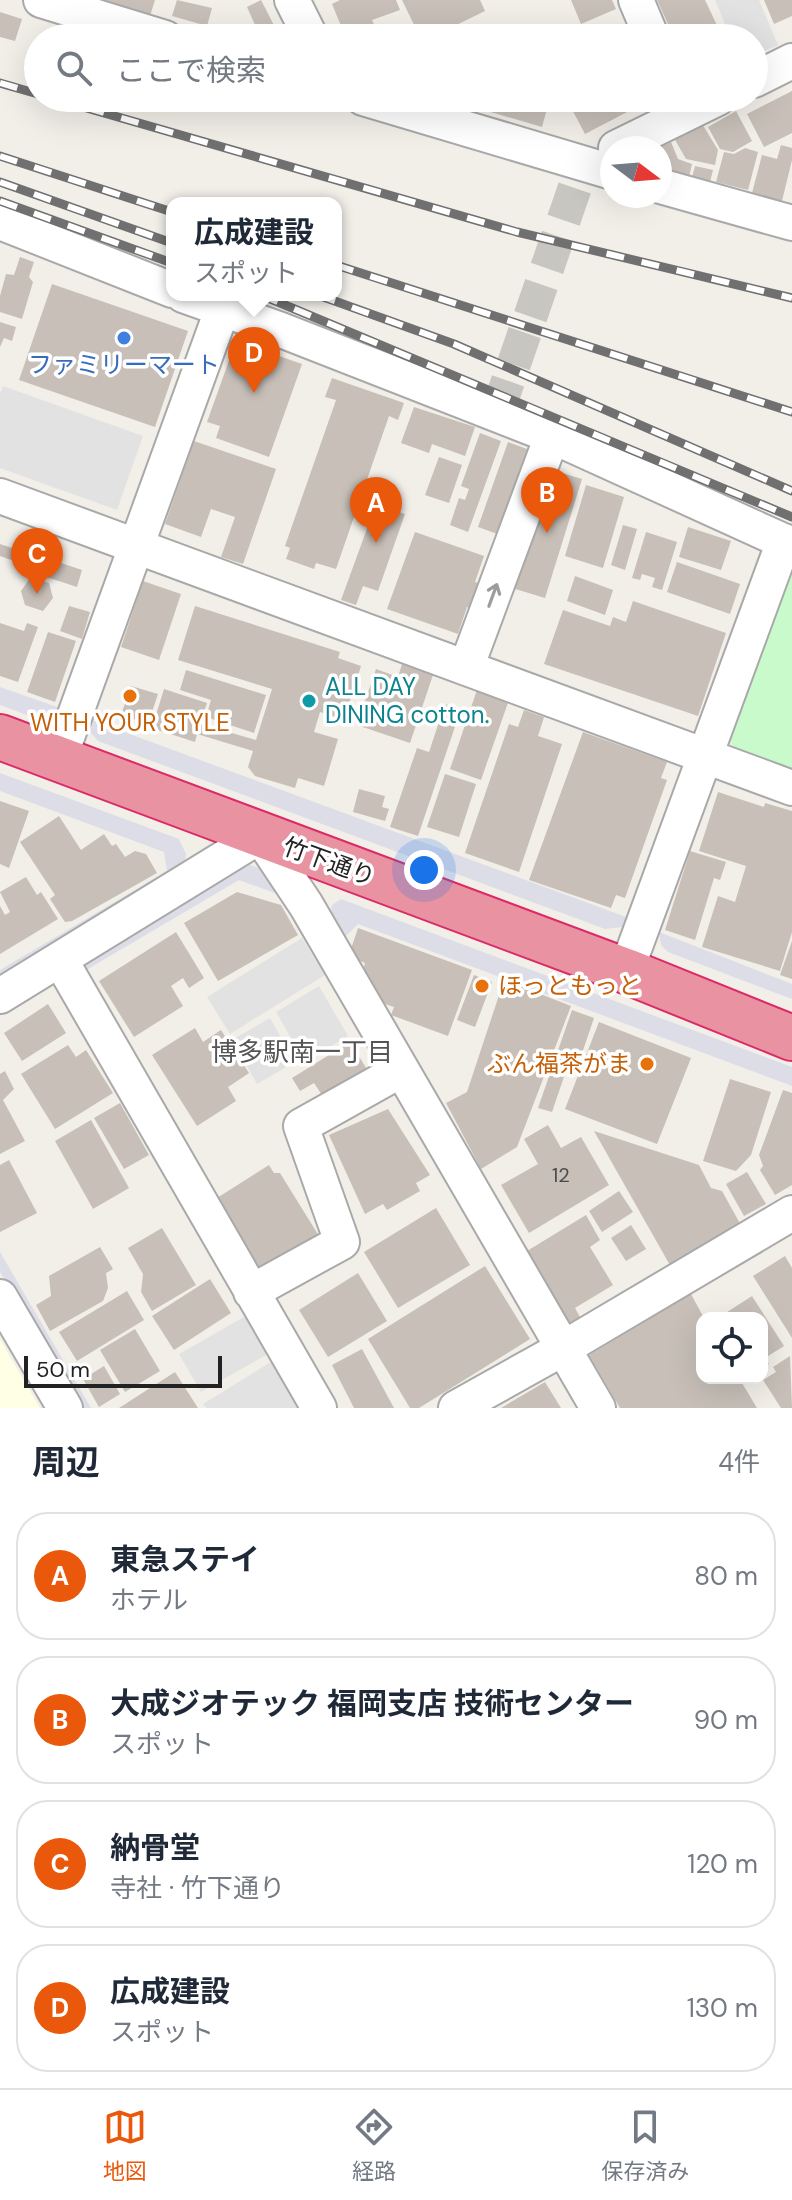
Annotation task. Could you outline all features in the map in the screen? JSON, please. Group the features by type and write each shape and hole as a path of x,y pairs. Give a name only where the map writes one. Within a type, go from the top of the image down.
{"highway":[{"name":"竹下通り","path":"0,737 626,971 792,1038"}],"street":[{"path":"41,0 119,24"},
{"path":"292,0 304,24"},
{"path":"636,0 646,24"},
{"path":"768,73 792,61"},
{"path":"419,112 600,157"},
{"path":"639,136 673,112"},
{"path":"672,189 792,223"},
{"path":"0,222 166,288"},
{"path":"199,301 552,436 788,543 705,755 626,971"},
{"path":"59,759 222,310"},
{"path":"466,668 552,436"},
{"path":"0,496 792,788"},
{"path":"0,996 260,836 306,905 598,1408"},
{"path":"61,961 319,1408"},
{"path":"251,1292 342,1242 301,1126 401,1070"},
{"path":"456,1408 792,1213"},
{"path":"0,1297 65,1408"}],"shaded area":[{"path":"715,0 759,0 778,45 768,49 768,24 725,24"},
{"path":"3,386 143,436 117,510 0,468 0,394"},
{"path":"0,687 60,708 56,716 43,721 0,705"},
{"path":"89,719 629,918 622,927 605,929 98,741 90,732"},
{"path":"0,773 179,839 186,854 184,869 0,981 0,970 167,871 164,852 0,791"},
{"path":"245,863 270,872 283,896 239,880 88,969 85,980 81,964"},
{"path":"341,899 792,1067 792,1086 358,924 343,939 330,914 332,905"},
{"path":"659,932 792,984 792,999 668,952 661,945"},
{"path":"302,938 325,975 230,1034 207,997"},
{"path":"319,986 348,1036 305,1062 276,1012"},
{"path":"270,1018 295,1062 257,1084 232,1040"},
{"path":"0,1252 91,1408 79,1408 0,1272"},
{"path":"251,1313 273,1351 201,1392 179,1354"},
{"path":"0,1339 40,1408 0,1408"},
{"path":"274,1360 304,1408 206,1408 203,1404"}],"green space":[{"path":"791,573 792,771 734,749 730,739"}],"building":[{"path":"101,0 155,0 150,16"},
{"path":"177,0 212,8 208,24 172,16"},
{"path":"261,0 273,24 255,24 247,7"},
{"path":"340,0 396,0 400,10 372,20 374,24 340,24 332,4"},
{"path":"402,0 480,0 485,11 458,24 414,24"},
{"path":"571,0 612,0 616,9 581,24"},
{"path":"657,0 705,0 716,24 668,24"},
{"path":"764,0 792,0 792,16 774,24"},
{"path":"0,12 22,19 15,41 0,37"},
{"path":"792,91 792,133 764,147 747,114 768,112 768,103"},
{"path":"491,112 546,112 542,127"},
{"path":"573,112 627,112 585,134"},
{"path":"737,112 752,141 733,152 720,149 708,127"},
{"path":"701,122 718,150 715,165 686,159 674,138"},
{"path":"672,144 678,159 692,164 689,177 672,172"},
{"path":"781,145 792,148 782,201 752,193 762,155 777,159"},
{"path":"745,148 758,152 748,190 716,182 724,152 734,154"},
{"path":"695,166 713,170 710,182 692,177"},
{"path":"20,257 34,262 29,277 33,282 22,319 0,312 0,296 6,274 14,275"},
{"path":"52,284 188,331 155,427 19,380"},
{"path":"0,322 16,327 12,341 4,338 0,347"},
{"path":"236,341 302,364 269,457 216,438 220,426 207,422"},
{"path":"332,378 404,403 398,420 389,416 336,569 316,563 314,569 286,559 290,548 285,546 336,400 325,397"},
{"path":"414,407 475,427 465,456 432,444 429,453 401,443"},
{"path":"480,433 501,441 468,532 450,525 459,498 465,500 469,489 461,486"},
{"path":"194,441 276,469 243,564 221,557 235,517 211,509 201,537 165,524"},
{"path":"508,442 527,449 530,459 503,536 478,527"},
{"path":"439,457 462,465 449,503 425,495"},
{"path":"549,469 582,479 545,598 512,588"},
{"path":"586,485 624,497 603,568 565,556"},
{"path":"376,504 405,514 378,591 363,586 356,605 341,600"},
{"path":"623,525 637,529 625,570 611,565"},
{"path":"688,527 731,541 721,570 679,557"},
{"path":"415,532 484,556 475,582 484,585 475,610 467,607 458,634 387,609"},
{"path":"646,532 677,542 662,590 652,587 655,578 642,574 640,580 632,578"},
{"path":"0,544 18,550 14,561 0,556"},
{"path":"28,552 82,570 77,587 22,569"},
{"path":"677,562 740,584 730,614 667,592"},
{"path":"575,576 613,590 605,615 567,601"},
{"path":"30,578 49,583 53,598 43,611 25,605 21,591"},
{"path":"143,581 181,594 159,660 121,647"},
{"path":"633,601 726,633 698,716 544,664 563,610 610,626 613,617 626,622"},
{"path":"69,606 90,612 82,639 60,631"},
{"name":"ALL DAY DINING cotton.","path":"195,606 340,652 338,658 361,666 344,720 320,712 314,732 338,739 324,786 298,778 295,788 255,776 248,767 253,751 197,734 195,742 152,728 164,689 207,703 200,724 256,740 272,689 178,660"},
{"path":"0,623 24,631 27,623 38,627 18,682 0,676"},
{"path":"48,632 76,641 55,702 27,692"},
{"path":"402,664 433,675 410,743 357,725 376,669 398,677"},
{"path":"186,670 266,695 254,733 206,717 211,700 180,690"},
{"path":"131,686 158,694 148,724 121,715"},
{"path":"478,687 510,697 481,780 450,769"},
{"path":"445,704 461,709 418,836 390,827 417,748 429,752"},
{"path":"524,710 544,717 538,736 562,744 519,872 465,853 509,724 518,727"},
{"path":"583,732 667,762 661,778 667,780 625,898 616,895 611,908 529,880"},
{"path":"445,774 476,784 459,837 427,827"},
{"path":"359,789 385,796 382,807 389,809 385,821 353,812"},
{"path":"718,792 764,807 765,803 792,811 792,932 780,971 702,947 718,896 735,902 746,866 699,851"},
{"path":"0,801 29,811 9,868 0,864"},
{"path":"59,816 81,850 104,834 125,857 135,851 146,854 157,873 72,921 65,922 50,899 55,895 20,842"},
{"path":"690,851 726,862 720,880 714,878 695,940 665,930"},
{"path":"26,877 37,895 41,892 58,919 0,954 0,906 5,915 10,912 0,892"},
{"path":"237,892 281,905 298,935 218,981 184,923"},
{"path":"358,928 472,970 448,1036 391,1015 394,1007 376,1001 363,970 365,963 355,959 350,952"},
{"path":"176,932 204,978 189,988 183,978 171,986 183,1006 134,1037 99,981"},
{"path":"792,941 792,979 780,975"},
{"path":"474,975 492,982 475,1027 457,1020"},
{"path":"504,980 571,1006 517,1147 481,1169 446,1103 467,1092"},
{"path":"48,1004 66,1033 22,1061 4,1033"},
{"path":"572,1010 594,1018 578,1065 569,1062 552,1112 538,1108"},
{"path":"599,1022 691,1058 657,1144 565,1109"},
{"path":"195,1028 203,1042 221,1030 249,1073 228,1087 236,1101 197,1126 152,1055"},
{"path":"350,1042 368,1071 324,1098 314,1083 300,1091 292,1078"},
{"path":"68,1045 76,1057 86,1050 113,1093 55,1129 21,1074"},
{"path":"5,1071 14,1089 3,1100 25,1141 0,1154 0,1074"},
{"path":"730,1079 771,1092 751,1155 736,1171 703,1161"},
{"path":"783,1090 792,1093 792,1185 775,1195 760,1170 763,1166 759,1155"},
{"path":"120,1103 149,1155 124,1169 94,1118"},
{"path":"388,1109 430,1175 416,1183 420,1191 387,1210 383,1204 365,1214 329,1135"},
{"path":"91,1120 129,1188 93,1209 55,1141"},
{"path":"548,1125 561,1148 581,1137 609,1185 529,1233 501,1185 538,1164 524,1139"},
{"path":"594,1131 699,1165 711,1188 722,1191 742,1227 671,1267"},
{"path":"9,1160 37,1213 0,1232 0,1165"},
{"path":"269,1165 274,1173 280,1173 319,1236 262,1272 217,1198"},
{"path":"747,1172 766,1204 744,1216 726,1184"},
{"path":"619,1191 633,1212 602,1232 589,1211"},
{"path":"436,1208 470,1265 398,1308 364,1252"},
{"path":"586,1215 600,1240 590,1247 613,1285 575,1308 580,1317 570,1324 527,1251"},
{"path":"631,1225 646,1249 626,1261 611,1238"},
{"path":"162,1228 196,1285 152,1311 141,1292 143,1274 128,1248"},
{"path":"100,1247 113,1269 106,1273 108,1288 103,1301 50,1331 36,1305 51,1296 49,1276"},
{"path":"785,1256 792,1268 792,1338 753,1276"},
{"path":"485,1266 530,1339 419,1408 410,1408 368,1339"},
{"path":"358,1273 387,1321 328,1357 299,1310"},
{"path":"210,1279 231,1313 174,1350 152,1316"},
{"path":"127,1291 144,1320 77,1361 59,1332"},
{"path":"691,1294 701,1312 696,1312 696,1384 743,1384 757,1408 620,1408 589,1355"},
{"path":"752,1296 762,1312 727,1312"},
{"path":"768,1321 784,1346 768,1356"},
{"path":"135,1329 160,1371 125,1392 100,1350"},
{"path":"362,1349 394,1408 354,1408 332,1365"},
{"path":"790,1356 792,1408 781,1408 766,1384 768,1377 776,1372 773,1367"},
{"path":"104,1366 120,1394 99,1407 83,1379"},
{"path":"175,1372 198,1408 119,1408"},
{"path":"545,1382 561,1408 501,1408"}],"tunnel":[{"path":"497,413 583,164"}],"railway":[{"path":"0,83 24,90"},
{"path":"101,112 517,232 792,298"},
{"path":"0,156 166,210"},
{"path":"0,182 166,241"},
{"path":"0,201 166,261"},
{"path":"342,267 792,412"},
{"path":"275,301 792,517"},
{"path":"335,301 454,344 792,491"}],"place":[{"name":"ファミリーマート","path":"124,338"},
{"name":"広成建設","path":"254,393"},
{"name":"大成ジオテック 福岡支店 技術センター","path":"547,533"},
{"name":"東急ステイ","path":"376,543"},
{"name":"納骨堂","path":"37,594"},
{"name":"WITH YOUR STYLE","path":"130,696"},
{"name":"ALL DAY DINING cotton.","path":"309,701"},
{"name":"ほっともっと","path":"482,986"},
{"name":"ぶん福茶がま","path":"647,1064"}],"district":[{"name":"博多駅南一丁目","path":"302,1052"}]}
